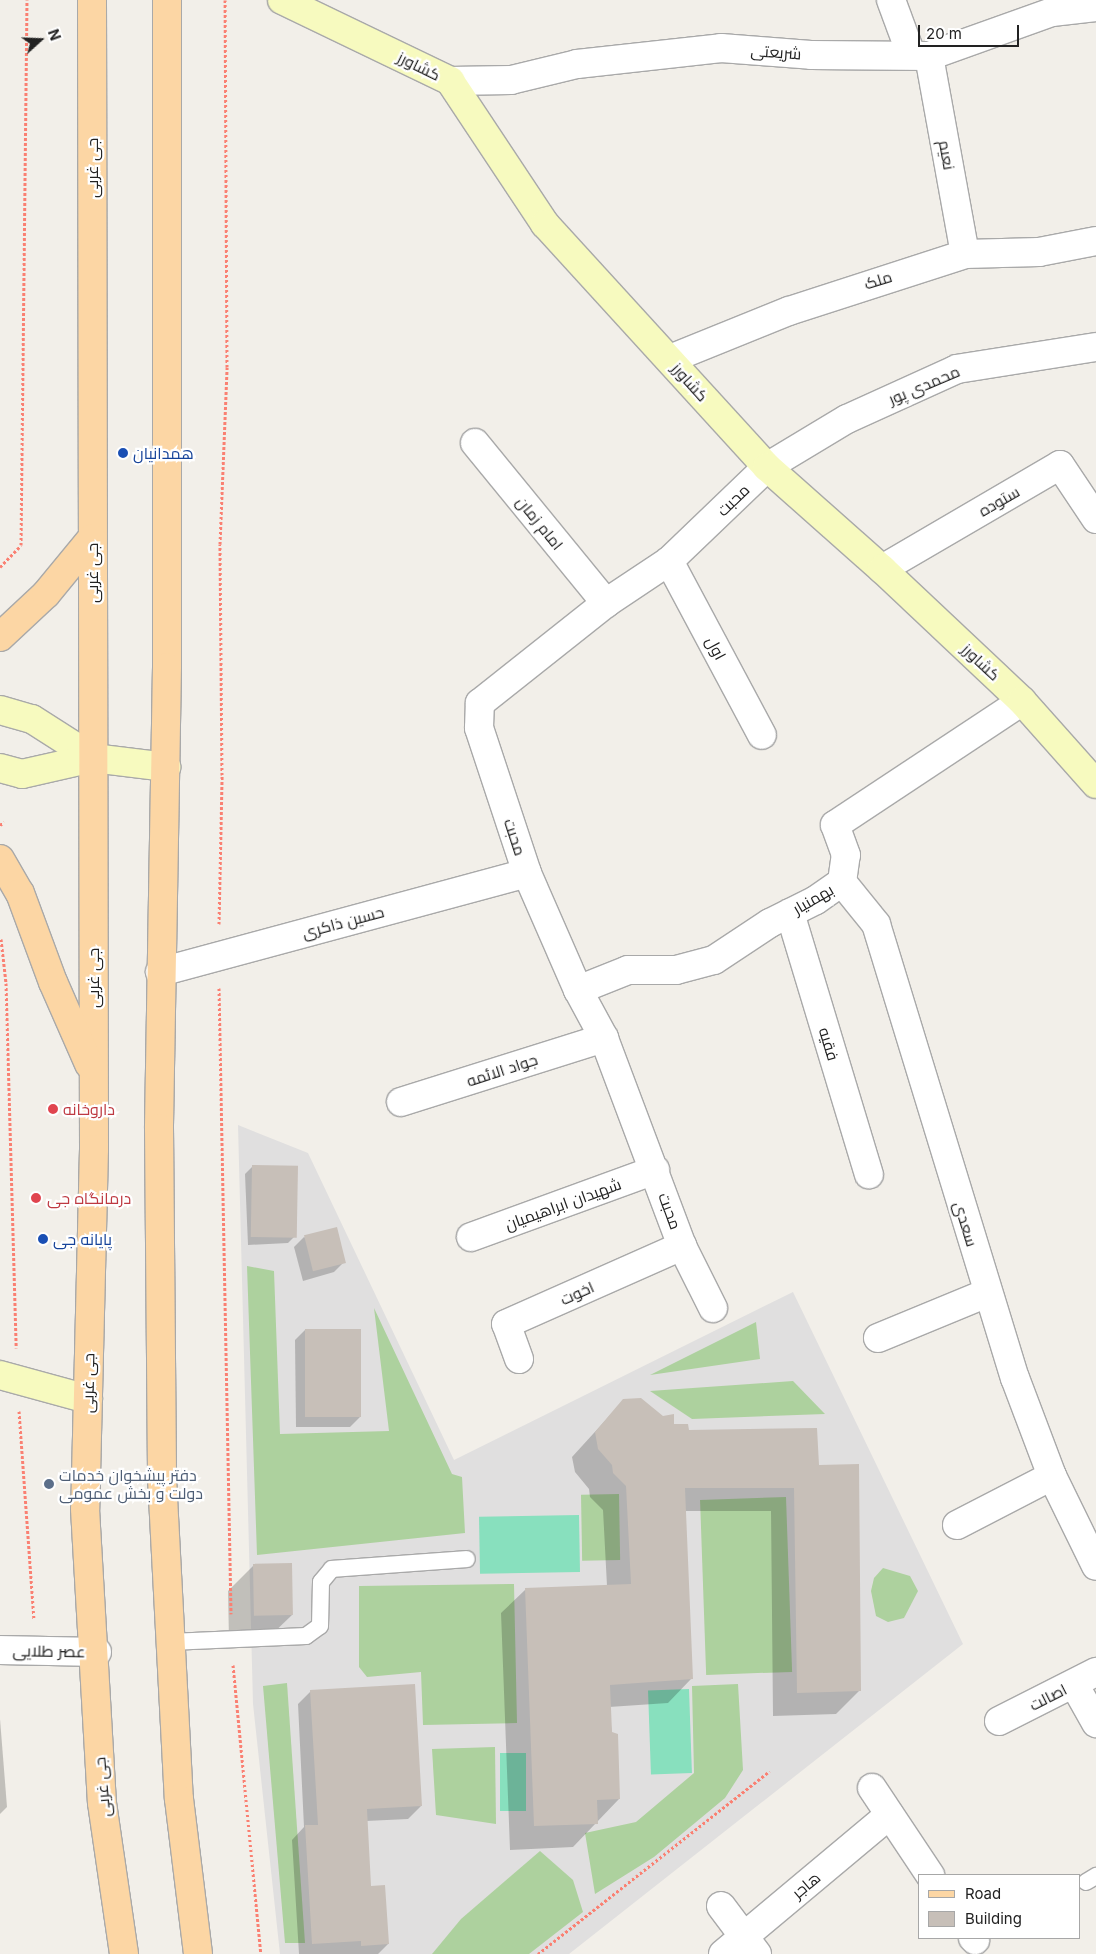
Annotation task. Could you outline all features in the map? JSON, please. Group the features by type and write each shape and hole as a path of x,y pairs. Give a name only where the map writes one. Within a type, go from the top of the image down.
{"main road":[{"name":"جی غربی","path":"92,0 93,1073 85,1509 95,1652 102,1803 124,1954"},
{"path":"168,0 166,767 160,972 162,1478 179,1799 198,1954"},
{"path":"0,637 46,594 92,538"},
{"path":"0,860 20,893 53,982 93,1073"}],"street":[{"name":"کشاورز","path":"282,0 450,81 545,224 767,467 882,569 1022,701 1096,784"},
{"name":"نعیم","path":"891,0 920,55 965,254"},
{"name":"شریعتی","path":"450,81 511,80 577,64 721,48 811,55 920,55 1052,12 1084,5"},
{"name":"ملک","path":"670,360 798,308 965,254 1039,252 1096,241"},
{"name":"محمدی پور","path":"767,467 847,419 957,369 1096,347"},
{"name":"امام زمان","path":"475,443 606,603"},
{"name":"ستوده","path":"882,569 1060,465 1096,519"},
{"name":"محبت","path":"713,1308 682,1246 604,1038 578,990 527,873 479,728 480,703 606,603 669,561 767,467"},
{"name":"اول","path":"669,561 762,735"},
{"name":"بهمنیار","path":"578,990 628,970 676,970 714,960 842,882 846,855 835,825 1022,701"},
{"path":"0,710 32,719 94,758"},
{"path":"0,768 22,774 94,758 166,767"},
{"name":"حسین ذاکری","path":"160,972 527,873"},
{"name":"سعدی","path":"842,882 876,924 987,1292 1052,1476 1096,1566"},
{"name":"فقیه","path":"790,913 869,1174"},
{"name":"جواد الائمه","path":"401,1102 604,1038"},
{"name":"شهیدان ابراهیمیان","path":"471,1237 655,1170"},
{"name":"اخوت","path":"519,1359 506,1324 682,1246"},
{"path":"878,1338 987,1292"},
{"path":"9,1378 88,1399"},
{"path":"957,1526 1052,1476"},
{"name":"عصر طلایی","path":"0,1650 95,1652"},
{"path":"1085,1678 1096,1723"},
{"name":"اصالت","path":"1000,1721 1085,1678"},
{"path":"872,1788 929,1874"},
{"name":"هاجر","path":"723,1954 751,1946 889,1815"},
{"path":"721,1906 751,1946"}],"lane":[{"path":"170,1642 306,1636 320,1626 321,1582 332,1569 467,1559"}],"path":[{"path":"0,567 22,546 27,0"},
{"path":"0,825 4,822"},
{"path":"1,936 6,983 9,1378 36,1650"},
{"path":"538,1954 770,1771"}],"shaded area":[{"path":"238,1125 308,1153 454,1460 793,1292 963,1644 569,1954 280,1954 253,1704"}],"green space":[{"path":"247,1266 274,1271 280,1434 389,1431 374,1308 452,1474 462,1477 465,1533 257,1555"},
{"path":"756,1322 760,1359 650,1375"},
{"path":"793,1381 825,1414 692,1419 650,1391"},
{"path":"619,1494 620,1560 582,1561 581,1495"},
{"path":"786,1497 792,1672 706,1675 700,1500"},
{"path":"579,1515 580,1572 480,1574 479,1517"},
{"path":"883,1568 910,1576 918,1591 904,1618 888,1622 876,1616 871,1591 874,1578"},
{"path":"514,1584 517,1723 423,1725 421,1672 367,1677 359,1667 359,1586"},
{"path":"287,1683 305,1943 285,1943 263,1686"},
{"path":"738,1684 743,1770 725,1798 654,1857 595,1894 585,1833 636,1822 694,1773 692,1686"},
{"path":"689,1689 692,1773 651,1774 648,1690"},
{"path":"495,1747 496,1824 436,1815 432,1749"},
{"path":"500,1753 526,1753 526,1811 500,1811"},
{"path":"540,1851 573,1880 583,1912 529,1954 432,1954 461,1919"}],"building":[{"path":"252,1165 298,1166 297,1238 251,1237"},
{"path":"337,1227 346,1263 313,1271 304,1235"},
{"path":"305,1329 361,1329 361,1417 305,1417"},
{"path":"641,1398 663,1416 674,1414 674,1424 688,1424 689,1430 817,1428 819,1465 859,1464 861,1691 797,1693 794,1488 685,1488 693,1679 610,1685 612,1732 618,1734 620,1799 597,1800 598,1824 534,1826 525,1588 631,1584 626,1486 613,1473 612,1465 598,1449 595,1432 623,1399"},
{"path":"292,1563 293,1615 254,1616 253,1564"},
{"path":"415,1684 422,1806 367,1809 371,1886 385,1885 389,1944 361,1946 361,1941 312,1944 305,1825 318,1825 310,1690"}],"place":[{"name":"همدانیان","path":"123,453"},
{"name":"داروخانه","path":"53,1109"},
{"name":"درمانگاه جی","path":"36,1198"},
{"name":"پایانه جی","path":"43,1239"},
{"name":"دفتر پیشخوان خدمات دولت و بخش عمومی","path":"49,1484"}]}
